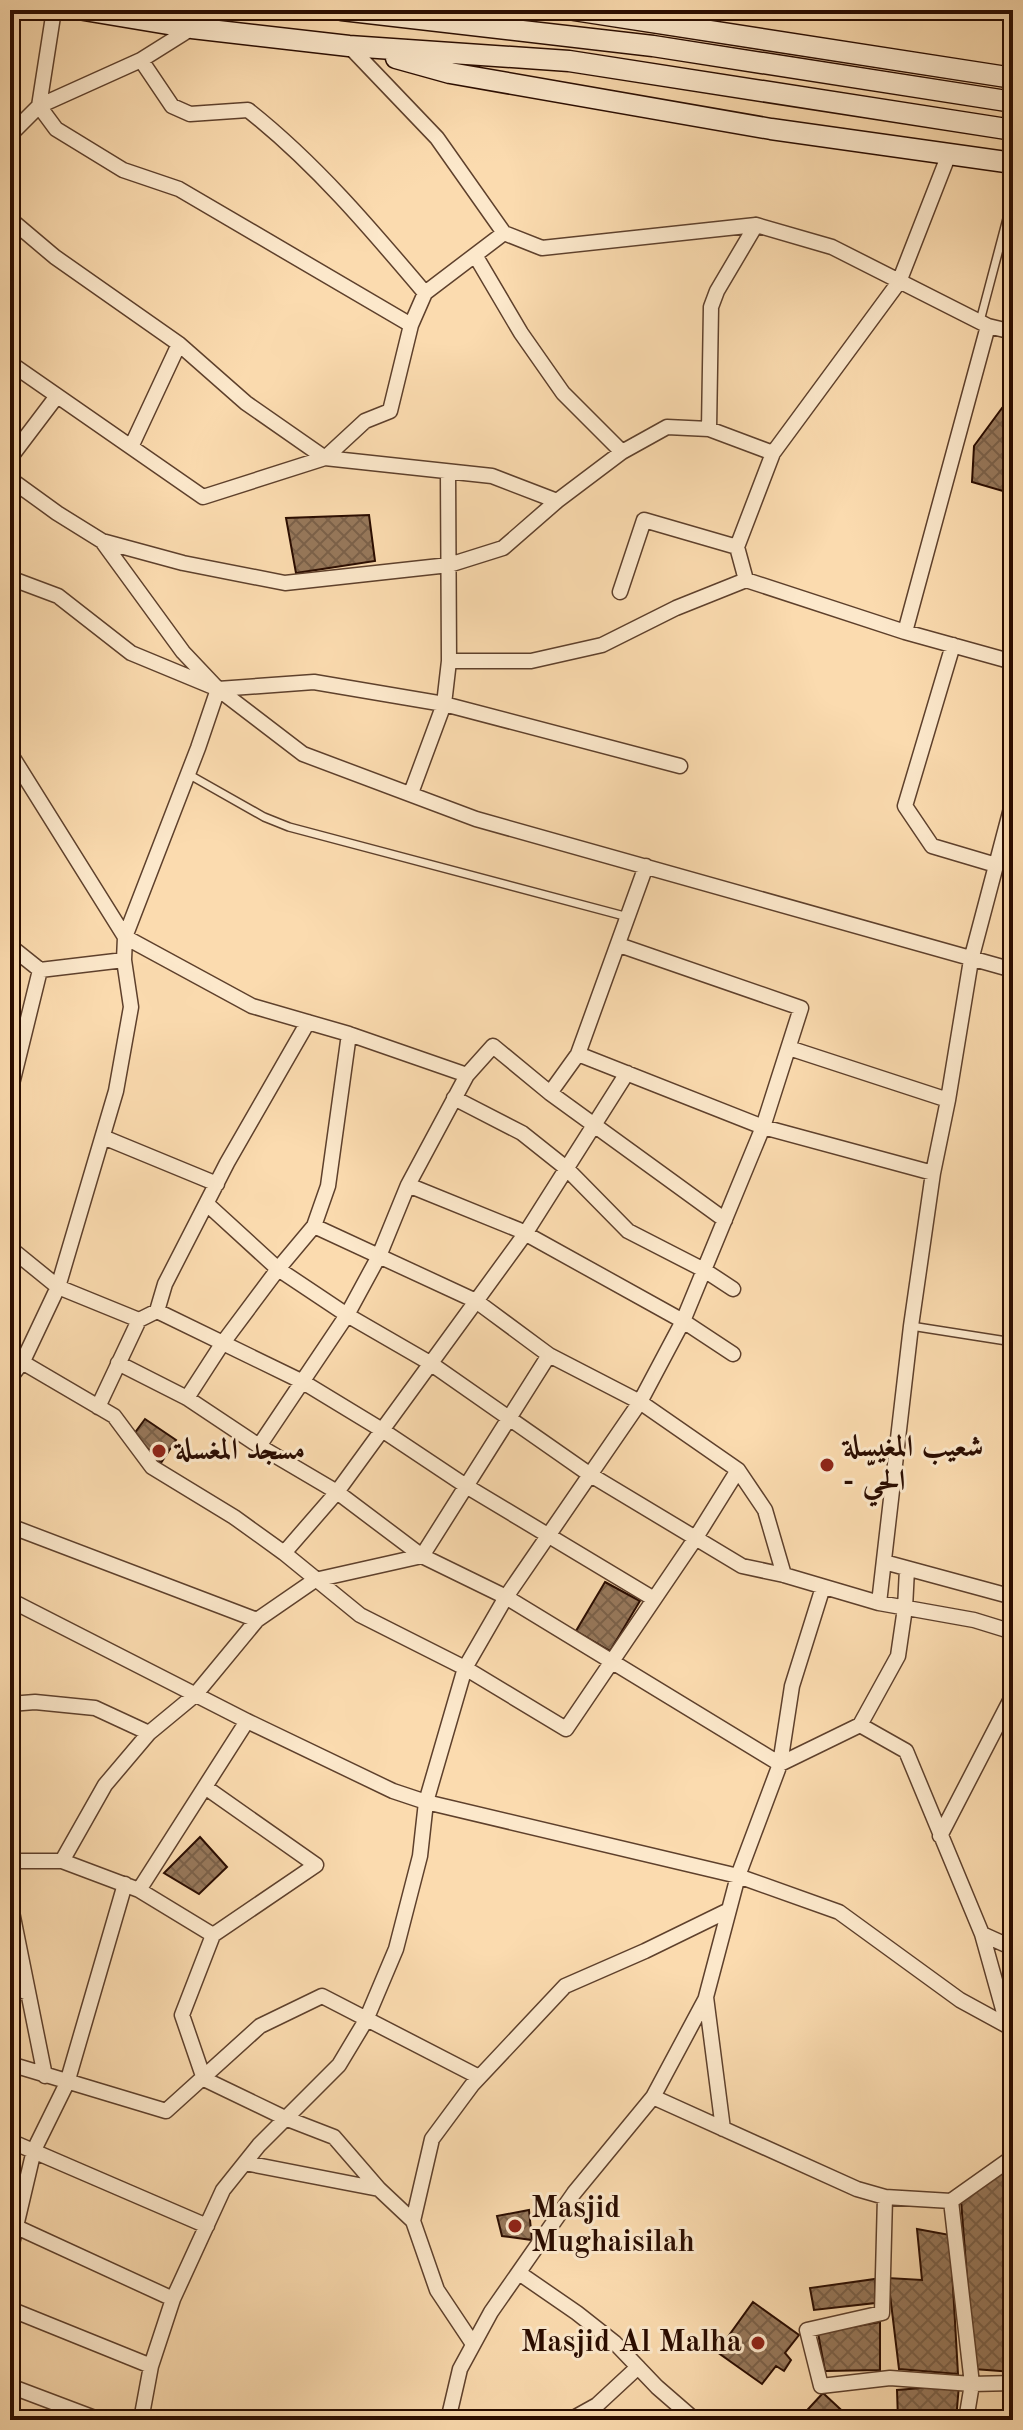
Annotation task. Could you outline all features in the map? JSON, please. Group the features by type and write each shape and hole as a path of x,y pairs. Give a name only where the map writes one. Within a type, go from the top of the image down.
{"main road":[{"path":"84,10 192,28 349,46 569,61 1013,130"},
{"path":"342,10 653,46 1013,102"},
{"path":"577,10 689,15 1012,77"},
{"path":"349,46 450,73 771,129 1013,163"}],"street":[{"path":"54,10 39,106 56,129 123,170 179,189 411,325"},
{"path":"10,135 39,106 141,60 192,28"},
{"path":"349,46 437,138 504,233 542,248 756,225 832,247 984,324 1013,332"},
{"path":"141,60 172,106 190,114 248,110 268,126 338,191 425,293"},
{"path":"746,580 737,547 773,453 899,282 949,154"},
{"path":"10,219 55,257 179,344 246,403 325,458"},
{"path":"709,429 711,307 717,291 756,225"},
{"path":"325,458 365,421 390,411 411,325 425,293 504,233"},
{"path":"475,255 521,333 563,393 622,452"},
{"path":"905,632 984,324"},
{"path":"131,447 179,344"},
{"path":"10,363 203,497 325,458 492,476 557,501"},
{"path":"10,458 57,396"},
{"path":"10,479 102,541 183,563 285,583 449,565 503,548 557,501 622,452 667,427 709,429 773,453"},
{"path":"411,793 444,704 449,661 448,472"},
{"path":"620,592 644,520 737,547"},
{"path":"102,541 183,652 218,689 303,754 476,819 1013,970"},
{"path":"10,578 58,596 131,653 218,689 314,682 444,704 680,766"},
{"path":"449,661 531,661 602,645 676,608 746,580 905,632 1013,662"},
{"path":"953,645 905,806 932,846 996,865"},
{"path":"10,1378 17,1358 58,1287 116,1091 131,1007 124,960 125,937 218,689"},
{"path":"10,753 125,937 252,1006 349,1034 467,1075"},
{"path":"879,1603 911,1326 933,1173 971,960 1013,801"},
{"path":"550,1093 578,1054 646,866"},
{"path":"141,2420 151,2366 173,2299 223,2190 285,2118 339,2065 366,2020 396,1949 420,1856 426,1802 465,1668 506,1597 640,1402 683,1321 763,1127 789,1048 801,1008 619,945"},
{"path":"10,946 40,970 124,960"},
{"path":"10,1092 16,1043 40,970"},
{"path":"98,1407 139,1320 157,1311 165,1284 217,1184 308,1022"},
{"path":"187,1398 222,1344 314,1226 328,1186 349,1034"},
{"path":"259,1446 347,1315 379,1256 408,1185 454,1098 467,1075 493,1046 594,1126 725,1220"},
{"path":"789,1048 948,1100"},
{"path":"578,1054 763,1127 933,1173"},
{"path":"284,1553 337,1492 525,1234 627,1073"},
{"path":"454,1098 522,1133 566,1168 628,1231 704,1270 733,1289"},
{"path":"103,1137 217,1184"},
{"path":"408,1185 525,1234 683,1321 733,1354"},
{"path":"207,1204 278,1269 347,1315 430,1363 589,1474 742,1566 879,1603 974,1620 1013,1632"},
{"path":"314,1226 476,1301 549,1355 640,1402 738,1470 765,1510 784,1575"},
{"path":"10,1248 58,1287 139,1320"},
{"path":"157,1311 303,1382 466,1486 654,1599"},
{"path":"62,1861 105,1785 149,1733 195,1695 257,1620 315,1580 422,1556 549,1355"},
{"path":"17,1358 114,1416 152,1467 234,1517 360,1615 465,1668 566,1729 738,1470"},
{"path":"118,1363 187,1398 259,1446 337,1492 422,1556 506,1597 780,1764"},
{"path":"10,1526 257,1620"},
{"path":"884,1562 1013,1597"},
{"path":"780,1764 860,1725 898,1656 907,1569"},
{"path":"451,2419 460,2369 491,2312 574,2193 653,2097 706,1997 738,1876 780,1764 792,1686 823,1587"},
{"path":"10,1600 247,1721 393,1791 426,1802 738,1876 839,1912 960,2000 1010,2028"},
{"path":"940,1836 1013,1695"},
{"path":"10,1704 35,1702 95,1708 149,1733"},
{"path":"139,1890 247,1721"},
{"path":"860,1725 906,1751 982,1934 1010,2028"},
{"path":"205,1787 316,1865 213,1935 182,2015 204,2079 285,2118 334,2137 379,2189 413,2221 437,2290 473,2344"},
{"path":"10,1861 62,1861 139,1890 213,1935"},
{"path":"10,2252 13,2225 34,2150 67,2083 125,1884"},
{"path":"10,1902 45,2076"},
{"path":"413,2221 432,2139 479,2077 565,1986 729,1910"},
{"path":"982,1934 1013,1948"},
{"path":"10,1985 28,1993"},
{"path":"10,2064 166,2111 260,2026 322,1996 479,2077"},
{"path":"706,1997 723,2129"},
{"path":"653,2097 857,2189 885,2197 951,2201 1013,2157"},
{"path":"10,2141 207,2226"},
{"path":"245,2163 379,2189"},
{"path":"885,2197 882,2313 807,2330 821,2386 890,2378 972,2384 1013,2383"},
{"path":"951,2201 972,2384 966,2420"},
{"path":"13,2225 173,2299"},
{"path":"519,2273 615,2343 657,2387 695,2420"},
{"path":"10,2309 151,2366"},
{"path":"570,2420 597,2405 638,2367"},
{"path":"10,2386 100,2420"}],"lane":[{"path":"984,324 1013,196"},
{"path":"188,774 264,817 289,827 628,917"},
{"path":"911,1326 1013,1342"}],"building":[{"path":"1002,408 1013,414 1013,494 972,482 974,446"},
{"path":"369,515 375,561 296,573 286,518"},
{"name":"مسجد المغسلة","path":"145,1419 176,1440 161,1463 134,1434"},
{"path":"605,1582 640,1601 610,1651 576,1631"},
{"path":"200,1837 227,1867 199,1894 164,1873"},
{"path":"1013,2164 1013,2372 974,2369 961,2200"},
{"name":"Masjid Mughaisilah","path":"529,2210 532,2240 502,2236 497,2216"},
{"path":"917,2229 950,2235 958,2374 899,2369 888,2278 922,2280"},
{"path":"875,2279 875,2303 814,2310 810,2288"},
{"name":"Masjid Al Malha","path":"753,2302 799,2335 785,2353 791,2360 784,2371 776,2366 762,2384 717,2352"},
{"path":"880,2322 880,2370 825,2371 818,2333"},
{"path":"959,2385 956,2420 898,2420 897,2390"},
{"path":"823,2393 852,2420 798,2420"},
{"path":"1013,2412 1013,2420 974,2420 974,2416"}],"place":[{"name":"مسجد المغسلة","path":"159,1451"},
{"name":"شعيب المغيسلة - الحيّ","path":"827,1465"},
{"name":"Masjid Mughaisilah","path":"515,2226"},
{"name":"Masjid Al Malha","path":"758,2343"}]}
